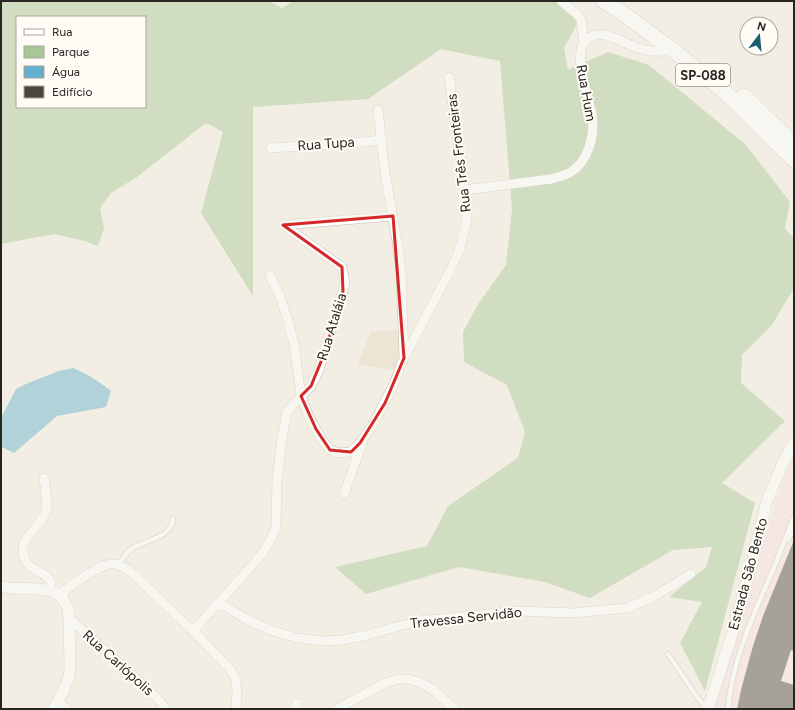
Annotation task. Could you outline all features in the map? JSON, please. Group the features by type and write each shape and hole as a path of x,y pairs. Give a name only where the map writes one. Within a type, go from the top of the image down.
{"highway":[{"name":"SP-088","path":"604,1 674,51 726,93 794,160"},
{"name":"SP-088","path":"621,1 696,56 733,86 794,144"}],"street":[{"path":"561,1 578,14 581,20 584,43"},
{"name":"Rua Hum","path":"465,190 551,179 570,173 582,162 588,151 592,136 592,116 580,60 581,50 584,43 592,36 602,35 614,38 630,46 645,50 674,51"},
{"name":"Rua Três Fronteiras","path":"301,396 309,417 322,440 330,450 339,453 351,452 360,443 374,423 394,384 404,358 452,267 459,251 464,232 467,219 467,207 449,77"},
{"name":"Rua Três Fronteiras","path":"378,110 385,173 401,272 404,358"},
{"name":"Rua Tupa","path":"271,148 381,140"},
{"name":"Rua Ataláia","path":"301,396 311,386 319,370 345,283 342,267 283,225 393,216"},
{"path":"192,630 265,549 272,539 276,527 277,480 282,438 287,412 301,396 294,344 282,299 270,275"},
{"path":"344,494 366,435"},
{"name":"Estrada São Bento","path":"708,709 733,632 767,501 782,464 794,444"},
{"path":"44,478 47,497 46,511 28,537 24,544 23,551 26,563 48,577 55,593"},
{"path":"55,593 103,566 111,564 119,565 129,570 192,630 229,668 236,678 236,709"},
{"name":"Travessa Servidão","path":"218,602 248,620 270,630 297,638 324,641 342,640 367,636 418,621 518,611 573,612 627,608 653,597 691,574"},
{"path":"1,586 10,588 38,589 55,593 64,600 68,608 69,618 70,667 66,685 55,705 67,709"},
{"name":"Rua Carlópolis","path":"69,618 157,698 166,709"},
{"path":"337,709 385,683 398,679 408,679 419,682 432,689 455,709"}],"lane":[{"path":"728,709 729,696 739,655 750,623 779,557 794,516"},
{"path":"119,565 125,554 132,548 168,531 173,522 173,518"},
{"path":"779,557 794,528"},
{"path":"668,654 697,697 708,709"}],"highlighted area":[{"path":"393,216 404,358 385,403 360,443 351,452 330,450 316,429 301,396 311,386 325,352 343,291 342,267 283,225"}],"shaded area":[{"path":"397,330 401,354 394,370 358,364 371,331"},
{"path":"794,458 794,709 714,709 773,511 785,477"}],"green space":[{"path":"1,1 269,1 282,8 294,1 557,1 580,19 564,48 568,70 608,52 649,65 746,145 790,202 785,228 794,239 794,288 772,325 742,355 741,383 785,421 722,483 755,503 705,691 680,643 702,602 669,597 706,567 712,547 673,550 590,598 545,582 459,567 366,594 335,567 427,546 448,506 518,458 525,432 507,385 464,362 463,332 479,303 506,265 512,209 500,61 441,49 368,99 253,107 253,296 201,213 223,132 206,123 137,177 111,193 100,208 104,228 98,246 85,241 54,234 1,244"}],"water":[{"path":"73,368 93,378 111,391 106,407 57,416 14,453 2,447 1,418 16,389 59,371"}],"building":[{"path":"794,540 794,651 791,650 781,681 794,685 794,709 737,709 753,646 763,616"}]}
